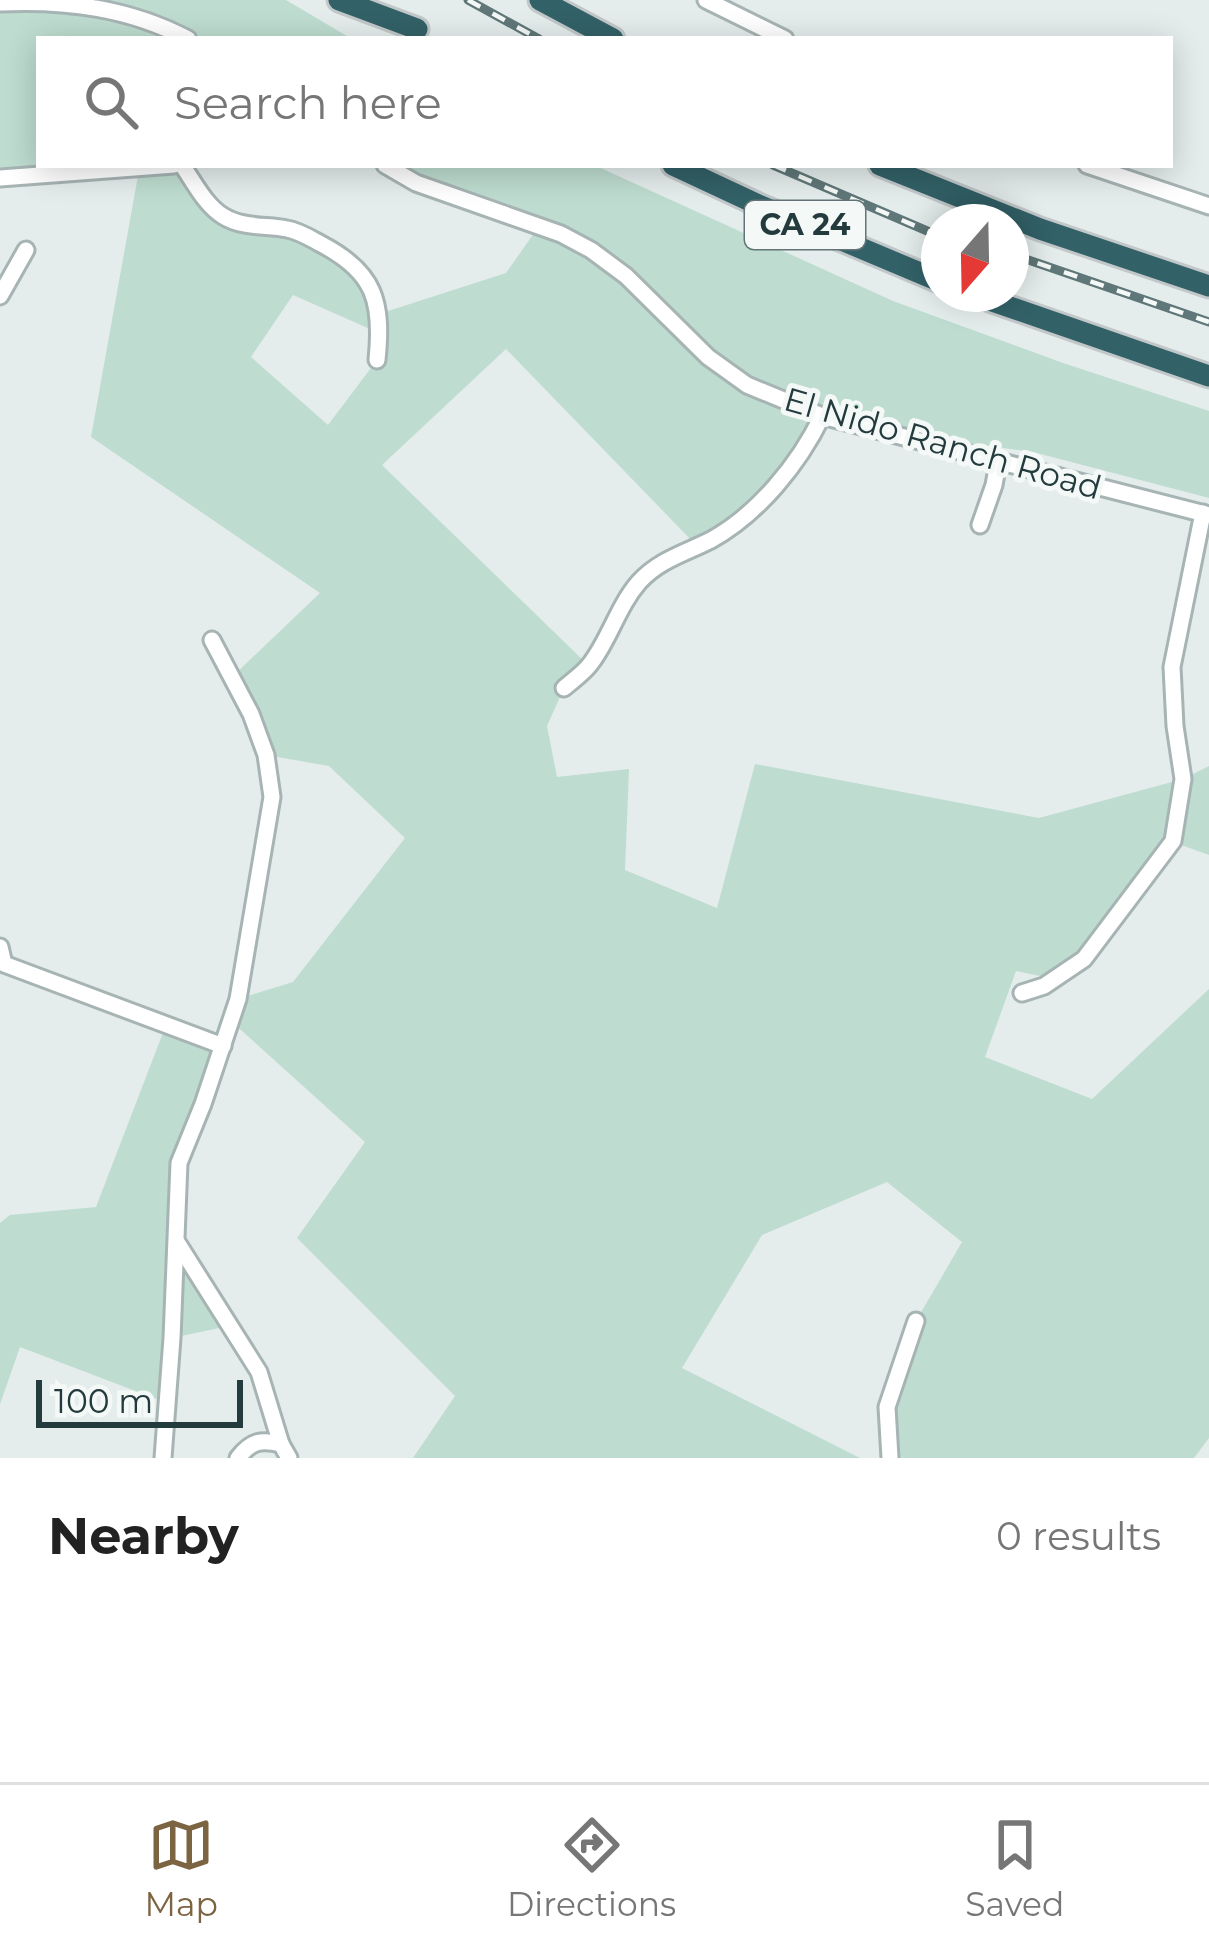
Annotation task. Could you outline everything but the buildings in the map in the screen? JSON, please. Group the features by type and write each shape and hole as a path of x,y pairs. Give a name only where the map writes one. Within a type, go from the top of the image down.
{"highway":[{"path":"339,0 426,34"},
{"path":"368,0 426,34"},
{"path":"540,0 607,36"},
{"name":"CA 24","path":"680,168 921,273"},
{"name":"CA 24","path":"888,168 1040,229 1209,286"},
{"path":"1021,312 1209,376"}],"street":[{"path":"706,0 779,36"},
{"path":"0,3 82,4 127,14 181,36"},
{"path":"0,178 137,168"},
{"path":"181,168 219,214 237,223 293,230 347,259 374,292 379,315 376,360"},
{"name":"El Nido Ranch Road","path":"390,168 416,184 540,226 592,250 626,276 708,357 747,386 822,416 1206,514"},
{"path":"1096,168 1209,206"},
{"path":"0,296 26,250"},
{"path":"564,688 589,666 640,581 672,556 711,540 748,514 806,448 822,416"},
{"path":"980,525 998,463"},
{"path":"1022,993 1044,986 1084,958 1173,842 1183,779 1174,726 1172,667 1206,514"},
{"path":"163,1458 179,1163 238,999 272,797 266,755 212,640"},
{"path":"2,961 223,1046"},
{"path":"176,1239 259,1372 285,1451"},
{"path":"890,1458 887,1407 916,1321"},
{"path":"238,1458 247,1446 263,1439 285,1451"}],"green space":[{"path":"0,0 286,0 347,36 36,36 36,168 184,168 219,214 347,259 379,314 506,273 539,226 393,168 601,168 893,301 1209,411 1209,498 1033,452 887,432 822,416 748,514 696,545 506,349 382,465 589,666 564,688 547,726 557,777 629,769 625,870 717,908 755,764 1039,818 1183,779 1209,766 1209,855 1173,842 1104,934 1055,979 1016,971 985,1057 1092,1099 1209,989 1209,1438 1194,1458 890,1458 887,1407 916,1321 962,1242 887,1182 762,1235 682,1368 860,1458 413,1458 455,1396 297,1238 365,1142 231,1021 238,999 293,982 405,838 329,766 266,755 232,677 320,593 91,437 139,170 0,178","holes":["293,295 379,333 377,360 328,425 251,357"]},
{"path":"166,1025 223,1046 179,1163 176,1239 238,1324 172,1338 167,1403 20,1347 0,1404 0,1223 10,1215 96,1207"}],"railway":[{"path":"468,0 534,36"},
{"path":"780,168 921,228"},
{"path":"1029,260 1209,322"}]}
